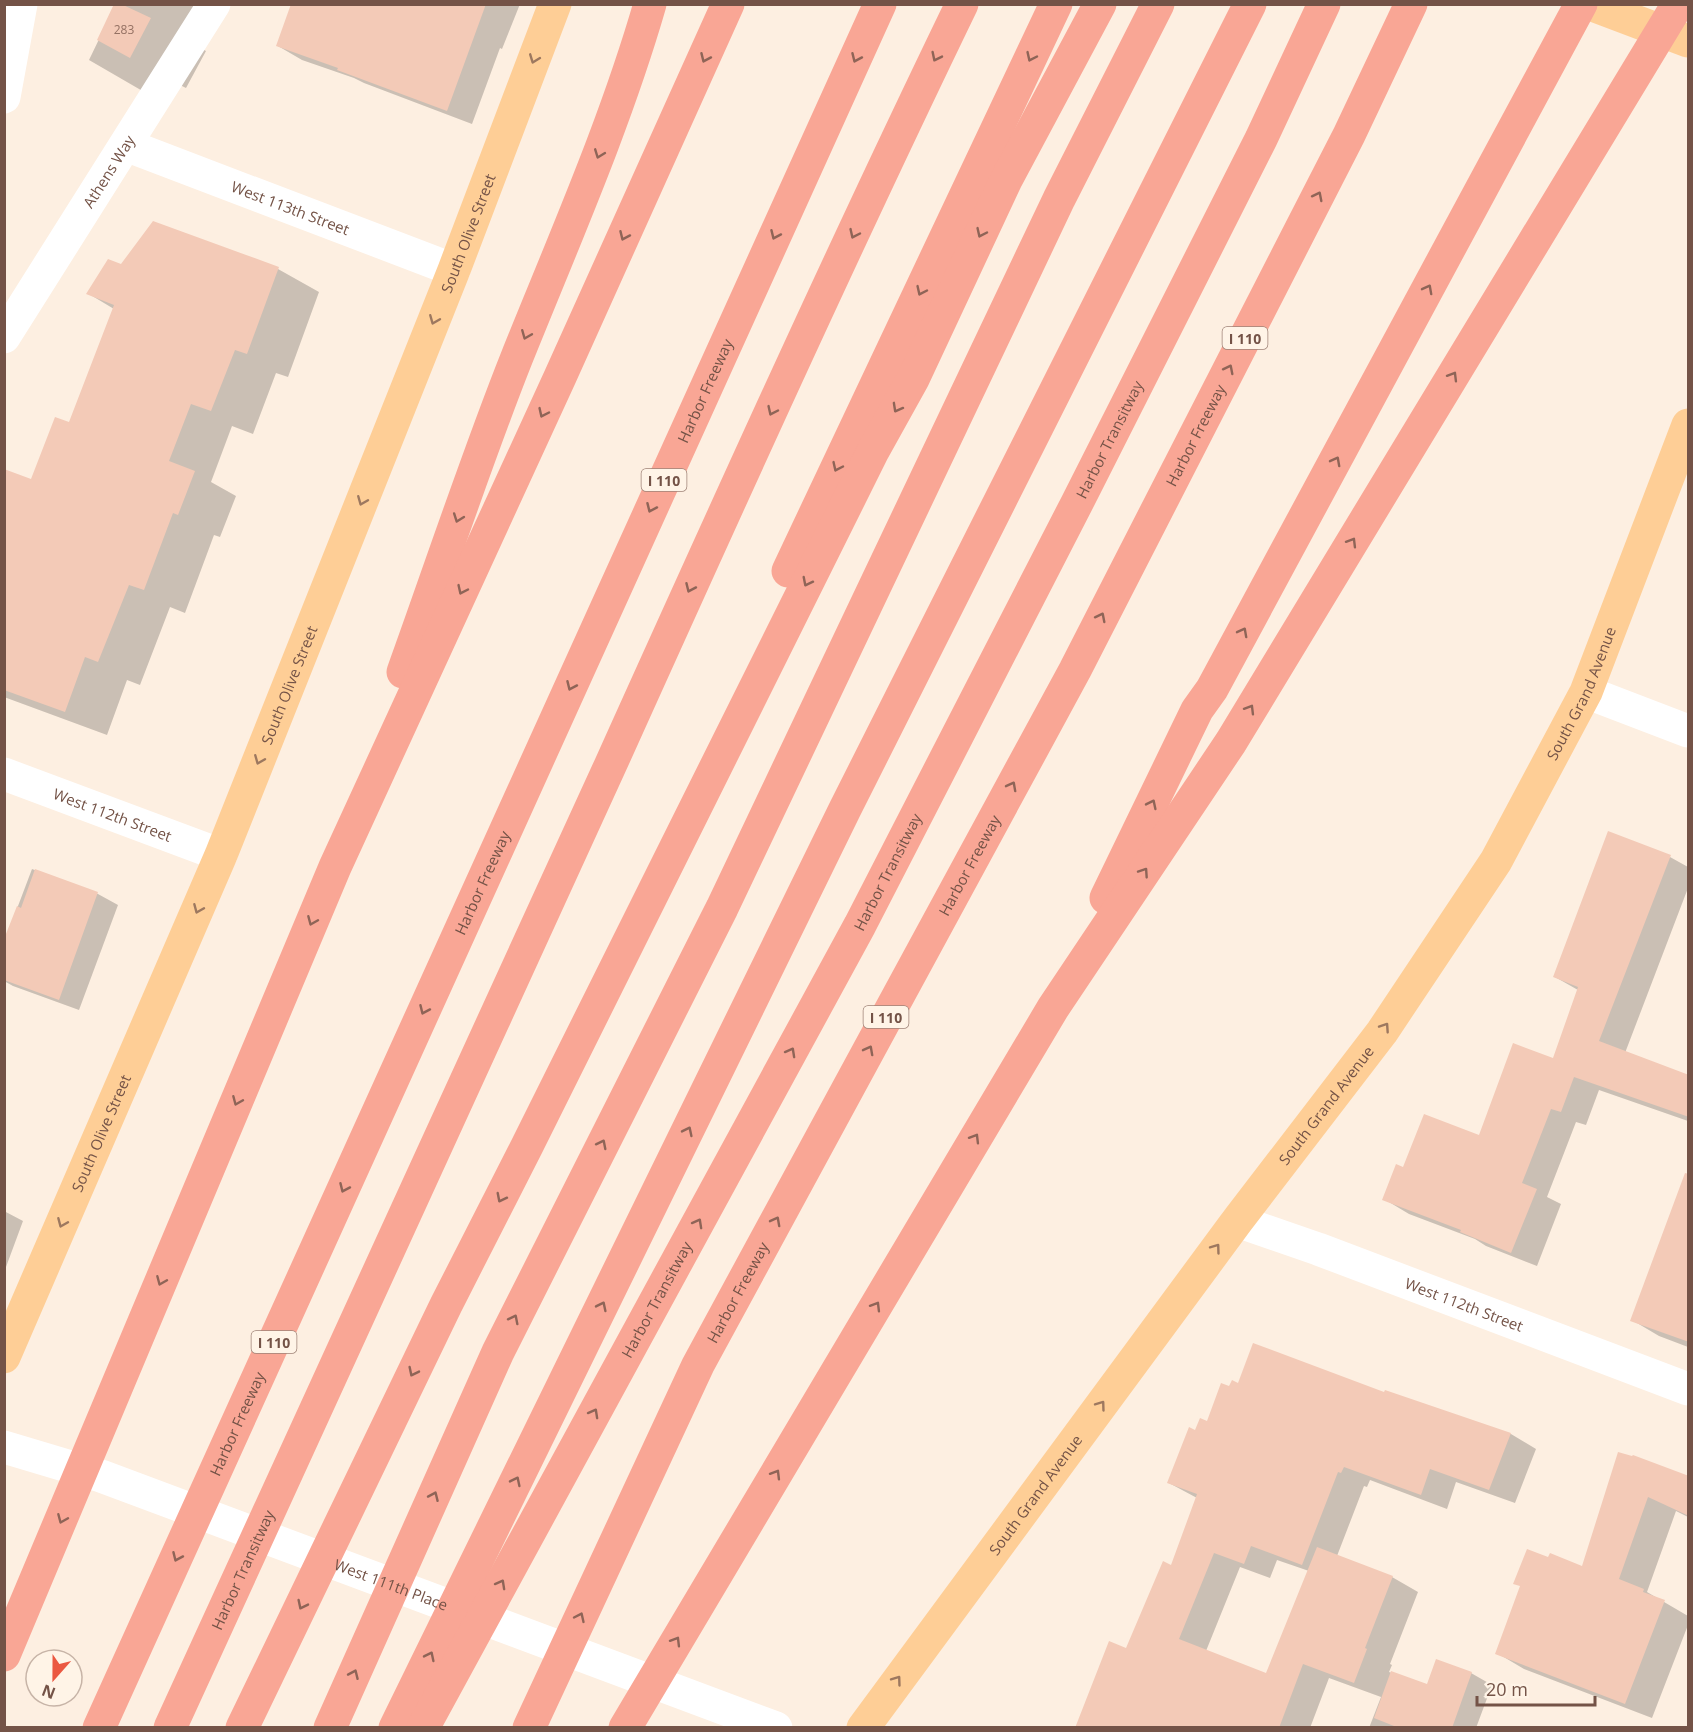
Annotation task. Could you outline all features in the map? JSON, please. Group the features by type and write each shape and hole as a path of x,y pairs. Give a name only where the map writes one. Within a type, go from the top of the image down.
{"highway":[{"path":"335,867 476,467 516,359 609,129 650,4"},
{"path":"4,1655 335,867 728,4"},
{"name":"Harbor Freeway","path":"99,1728 880,4"},
{"name":"Harbor Transitway","path":"170,1728 710,544 962,4"},
{"path":"527,1146 770,610 1056,4"},
{"path":"242,1728 446,1305 873,452 913,379 1006,180 1100,4"},
{"path":"330,1728 498,1352 722,908 1059,199 1158,4"},
{"path":"395,1728 845,809 1250,4"},
{"name":"Harbor Transitway","path":"423,1728 865,915 1072,514 1261,139 1324,4"},
{"name":"Harbor Freeway","path":"529,1728 698,1365 1075,670 1343,146 1411,4"},
{"path":"1053,1008 1197,710 1212,689 1581,4"},
{"path":"625,1728 1053,1008 1231,742 1678,4"}],"main road":[{"name":"South Olive Street","path":"4,1357 221,855 454,270 555,4"},
{"path":"1590,4 1689,41"},
{"name":"South Grand Avenue","path":"863,1728 1237,1221 1382,1032 1490,871 1586,692 1689,425"}],"street":[{"path":"5,93 21,4"},
{"name":"Athens Way","path":"4,337 214,4"},
{"name":"West 113th Street","path":"126,145 454,270"},
{"path":"1586,692 1689,731"},
{"name":"West 112th Street","path":"4,774 221,855"},
{"name":"West 112th Street","path":"1237,1221 1318,1249 1689,1389"},
{"name":"West 111th Place","path":"4,1447 102,1476 767,1724"}],"building":[{"path":"114,4 121,4 151,18 130,58 97,40"},
{"path":"291,4 486,4 447,111 276,46"},
{"path":"153,221 279,267 247,354 235,350 211,411 191,404 169,461 195,471 178,515 173,513 144,590 129,585 98,662 85,657 65,712 4,690 4,469 31,479 55,417 69,422 114,305 86,294 108,259 121,264"},
{"path":"1608,831 1671,855 1599,1041 1689,1075 1689,1117 1574,1077 1561,1112 1551,1109 1522,1183 1537,1189 1511,1253 1460,1232 1461,1230 1382,1200 1396,1164 1403,1167 1424,1114 1479,1135 1513,1043 1553,1058 1578,987 1553,977"},
{"path":"35,869 98,892 59,1000 4,980 4,939 17,906 21,908"},
{"path":"1685,1173 1689,1174 1689,1342 1630,1321"},
{"path":"1253,1343 1384,1392 1385,1390 1511,1433 1489,1490 1430,1469 1421,1495 1344,1467 1341,1473 1338,1472 1302,1565 1251,1546 1244,1564 1214,1553 1179,1639 1266,1673 1317,1547 1393,1576 1354,1683 1303,1664 1279,1728 1075,1728 1109,1641 1126,1648 1163,1561 1171,1565 1197,1494 1167,1483 1189,1427 1195,1430 1200,1418 1207,1421 1221,1383 1229,1386 1232,1380 1238,1383"},
{"path":"1618,1452 1633,1455 1689,1476 1689,1516 1648,1497 1619,1579 1644,1589 1643,1592 1665,1600 1625,1704 1495,1654 1520,1586 1513,1584 1527,1549 1548,1557 1550,1553 1582,1566"},
{"path":"1436,1659 1472,1672 1452,1728 1399,1728 1374,1718 1391,1671 1427,1684"}]}
